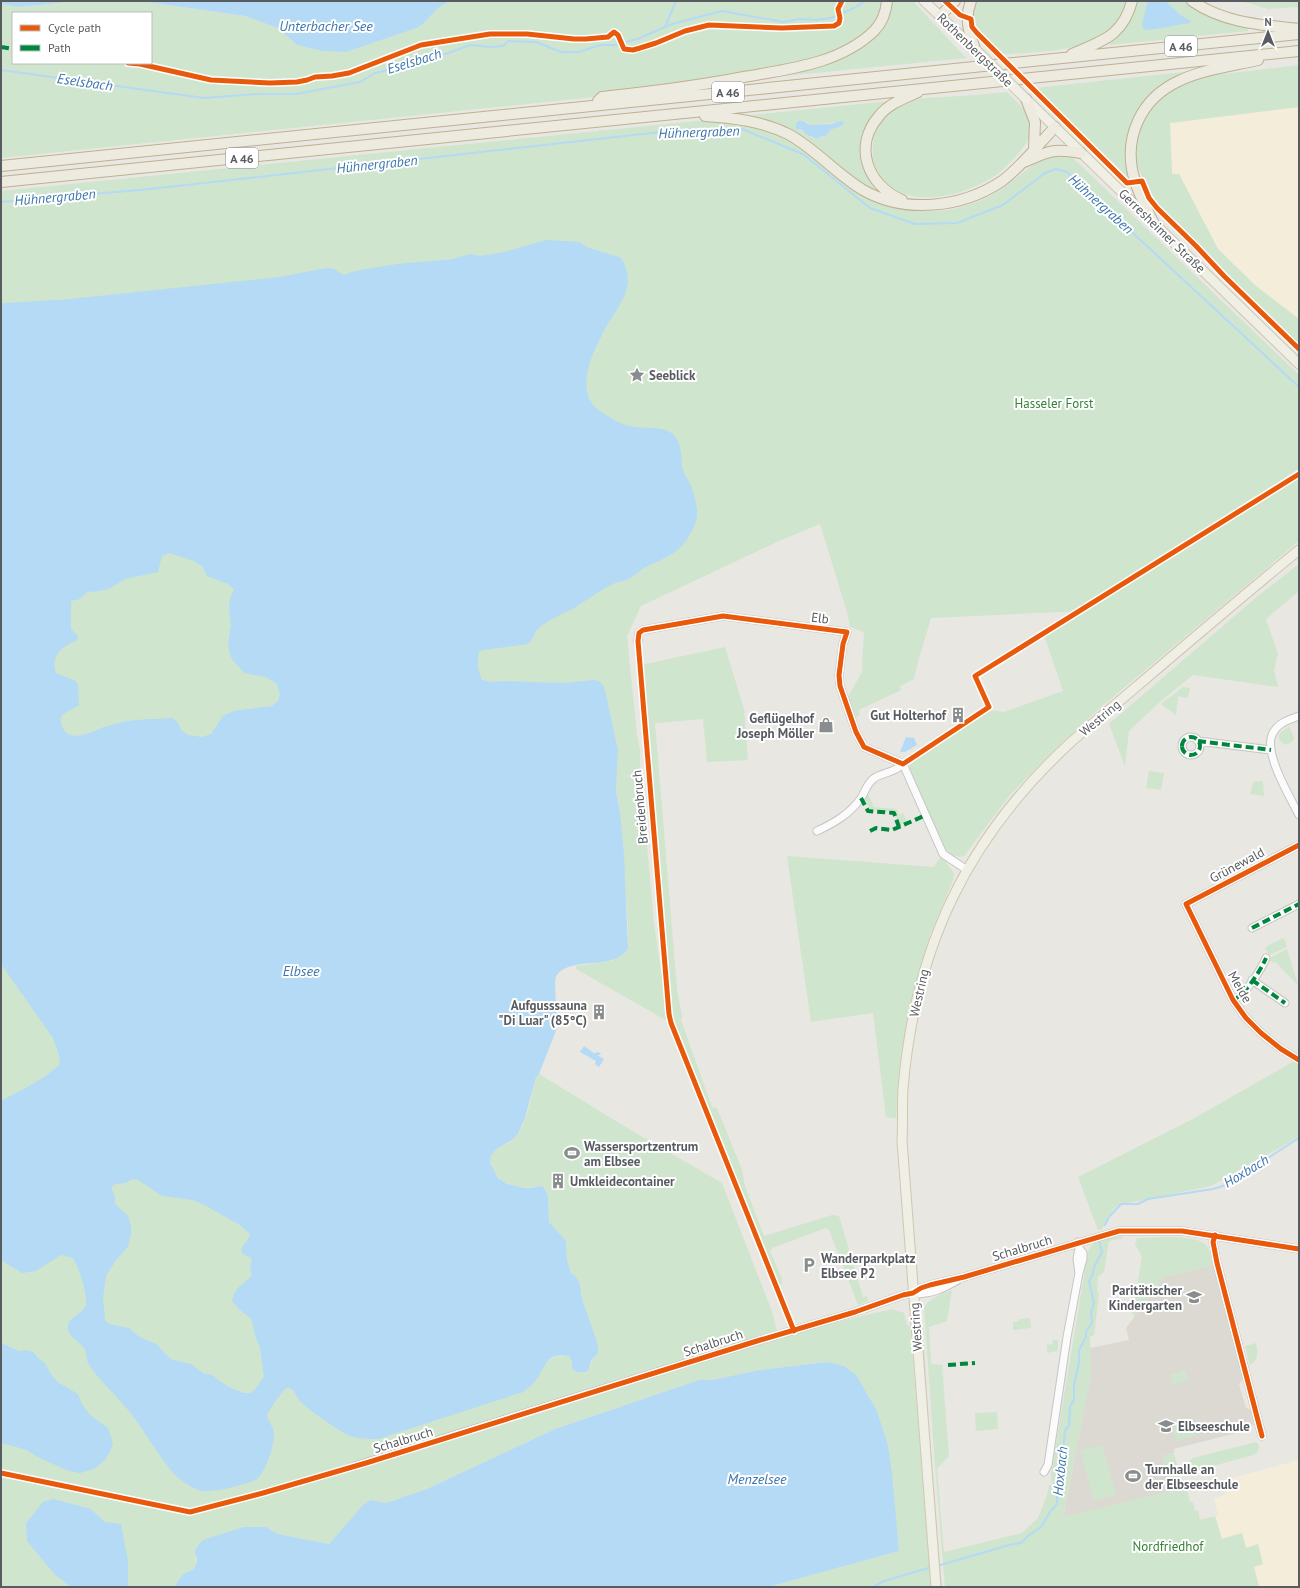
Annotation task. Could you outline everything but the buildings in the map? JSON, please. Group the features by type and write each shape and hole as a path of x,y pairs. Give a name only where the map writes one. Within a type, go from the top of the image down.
{"highway":[{"path":"592,105 602,98 686,88 796,68 825,60 860,42 875,30 881,22 887,1"},
{"path":"940,16 955,1"},
{"path":"971,1 967,18 975,49"},
{"path":"1062,58 1114,34 1126,20 1132,1"},
{"path":"1192,1 1216,15 1239,22 1299,28"},
{"name":"A 46","path":"1,166 1299,34"},
{"path":"1153,222 1135,182 1131,160 1132,138 1135,126 1148,104 1165,88 1188,76 1299,51"},
{"name":"A 46","path":"1,182 1299,51"},
{"path":"914,205 894,197 877,183 870,172 865,151 867,137 872,125 880,114 890,106 924,89"},
{"path":"1026,99 1035,122 1034,149"},
{"path":"681,113 732,118 768,126 803,142 863,189 893,202 914,205 938,204 954,201 986,190 1002,181 1055,127"},
{"path":"1019,165 1052,150 1059,149 1081,153"}],"main road":[{"name":"Rothenbergstraße","path":"924,1 1026,99"},
{"name":"Gerresheimer Straße","path":"1026,99 1299,364"},
{"name":"Westring","path":"936,1587 902,1141 903,1090 907,1053 918,992 930,953 941,922 967,870 985,841 1006,812 1025,790 1070,743 1299,550"}],"street":[{"name":"Elb","path":"638,641 639,633 643,630 723,616 847,632 843,644 839,674 840,686 856,732 864,747 903,764"},
{"path":"1299,716 1284,721 1275,730 1270,741 1270,750 1286,789 1299,815"},
{"path":"1198,741 1270,750"},
{"path":"817,831 839,820 850,810 861,798 873,779 899,768 903,764 943,854 967,870"},
{"name":"Grünewald","path":"1186,904 1299,845"},
{"name":"Meide","path":"1186,904 1233,1000 1246,1018 1261,1033 1299,1060"},
{"path":"1252,928 1299,904"},
{"path":"1233,1000 1237,999 1262,968 1266,958"},
{"path":"1252,980 1285,1003"},
{"name":"Schalbruch","path":"354,1466 750,1343 855,1312 903,1295 913,1293 930,1285 1079,1245 1095,1237 1120,1231 1182,1231 1215,1235 1299,1250"},
{"path":"1215,1235 1213,1242 1217,1263 1262,1436"},
{"path":"1044,1472 1048,1465 1067,1337 1083,1259 1083,1253 1079,1245"}],"shaded area":[{"path":"1299,107 1299,319 1256,286 1218,249 1179,174 1172,174 1170,123"},
{"name":"Elbseeschule","path":"1213,1265 1243,1380 1239,1384 1246,1408 1251,1410 1254,1421 1253,1425 1244,1431 1174,1449 1174,1453 1163,1456 1171,1491 1063,1518 1090,1379 1090,1348 1129,1340 1126,1328 1164,1277"},
{"path":"1299,1460 1299,1587 1259,1587 1254,1567 1258,1545 1246,1548 1242,1533 1222,1539 1215,1516 1218,1515 1214,1498 1225,1495 1221,1481"}],"green space":[{"path":"77,1 140,1 245,16 278,28 298,45 346,52 414,29 422,25 438,8 450,1 884,1 880,15 866,33 851,44 834,52 808,61 663,90 1,158 1,4 21,7"},
{"path":"893,1 913,1 966,58 765,78 838,57 865,44 875,37 881,30"},
{"path":"976,1 1127,1 1123,16 1113,28 1101,38 1068,48 1000,55 982,37 974,25 973,10"},
{"path":"1135,1 1187,1 1248,27 1248,31 1110,45 1109,41"},
{"path":"1241,1 1299,1 1299,7 1268,9"},
{"path":"1299,65 1299,107 1170,123 1172,174 1179,174 1218,249 1256,286 1299,319 1299,345 1156,202 1135,163 1136,142 1141,124 1149,109 1161,95 1181,83 1206,76"},
{"path":"1193,71 1173,79 1154,91 1139,108 1134,118 1130,135 1129,178 1035,88"},
{"path":"1007,92 1028,114 1031,123 1031,132 1030,136 1017,155 990,179 964,191 950,195 921,197 907,195 895,189 884,180 879,173 874,164 873,158 875,132 883,119 901,105 921,98 968,96"},
{"path":"889,101 881,111 864,157 895,199 863,187 827,158 750,119 751,115","holes":["807,122 810,125 831,123 842,126 830,130 825,137 821,136 818,139 805,134 805,132 796,128 797,125"]},
{"name":"Hasseler Forst","path":"697,121 747,125 783,136 809,152 853,185 869,194 902,208 920,211 947,210 982,200 1000,190 1046,155 1060,154 1072,157 1299,375 1299,541 1101,707 1056,748 1009,796 964,856 960,857 951,854 941,843 910,769 910,764 912,760 991,710 1004,712 1063,691 1044,635 1082,611 931,618 914,679 900,686 901,690 859,710 860,715 856,717 848,697 863,670 864,632 850,627 847,612 820,524 779,541 641,606 627,636 637,735 640,750 640,766 654,924 669,1022 576,969 576,966 612,961 628,949 628,926 620,812 616,792 618,751 265,1215 286,1388 293,1390 299,1400 533,1384 546,1362 556,1356 569,1356 572,1362 572,1369 590,1366 597,1354 598,1349 582,1299 580,1284 576,1277 571,1273 567,1260 566,1241 549,1222 548,1198 539,1186 520,1188 507,1184 497,1176 490,1163 490,1158 493,1153 513,1140 518,1134 526,1118 536,1076 539,1074 639,1135 722,1183 773,1314 779,1336 892,1309 904,1313 907,1325 910,1326 932,1587 768,1587 899,1551 888,1445 877,1411 827,1362 760,1370 712,1380 699,1380 555,1429 427,1489 386,1503 370,1501 362,1506 329,1544 278,1534 266,1527 243,1527 198,1545 194,1569 183,1574 174,1587 128,1587 128,1561 105,1522 91,1509 55,1575 71,1587 1,1587 1,191"},
{"path":"1299,564 1299,591 1266,619 1278,654 1274,670 1278,687 1193,675 1162,700 1129,731 1125,766 1109,724 1259,595"},
{"path":"725,647 744,709 748,760 707,762 703,719 655,723 677,989 682,1016 681,1020 712,1107 717,1108 742,1170 745,1186 764,1236 832,1215 839,1216 863,1297 867,1296 868,1301 858,1305 829,1230 826,1228 772,1248 770,1251 782,1279 782,1283 780,1285 775,1283 761,1242 689,1065 686,1049 669,1011 641,665"},
{"path":"1183,687 1190,688 1188,698 1178,696 1176,715 1161,704"},
{"path":"1289,726 1294,738 1292,742 1285,745 1279,739 1279,734"},
{"path":"1149,771 1164,773 1161,790 1146,788"},
{"path":"1263,781 1264,796 1250,794 1253,782"},
{"path":"867,791 874,807 897,809 899,815 903,813 907,822 900,825 894,812 870,810 864,797"},
{"path":"787,856 934,867 941,856 954,873 953,880 930,935 910,1008 899,1070 896,1118 886,1117 873,1013 811,1022"},
{"path":"1284,938 1287,947 1269,955 1265,948"},
{"path":"1287,949 1298,985 1275,962 1272,963 1270,958"},
{"path":"1296,1060 1299,1062 1299,1137 1211,1186 1121,1204 1114,1209 1102,1229 1098,1230 1078,1177 1193,1119"},
{"name":"Nordfriedhof","path":"1121,1236 1123,1238 1109,1241 1104,1272 1098,1277 1097,1290 1099,1295 1094,1335 1090,1337 1090,1379 1063,1517 1171,1491 1163,1456 1174,1453 1183,1489 1188,1493 1190,1502 1193,1502 1195,1511 1198,1510 1200,1520 1215,1516 1222,1539 1242,1533 1246,1548 1258,1544 1263,1564 1254,1567 1259,1587 945,1587 924,1308 932,1299 952,1290 947,1321 929,1327 931,1364 942,1365 949,1456 937,1469 944,1552 1022,1533 1038,1518 1047,1495 1049,1485 1052,1485 1051,1474 1088,1252 1093,1244 1097,1242"},
{"path":"1173,1237 1193,1239 1206,1245 1213,1265 1164,1277 1135,1316 1132,1314 1142,1257 1135,1244 1137,1238"},
{"path":"1030,1318 1031,1328 1013,1330 1013,1322 1019,1321 1019,1319"},
{"path":"921,1326 923,1327 942,1587 940,1587"},
{"path":"1052,1340 1058,1340 1058,1351 1047,1353 1047,1345 1053,1344"},
{"path":"1256,1343 1257,1356 1255,1361 1250,1365 1245,1346"},
{"path":"1185,1370 1188,1380 1173,1385 1170,1375"},
{"path":"997,1412 998,1429 976,1431 975,1413"},
{"path":"1193,1424 1196,1436 1176,1441 1173,1429"},
{"path":"1256,1442 1259,1447 1258,1452 1254,1454 1195,1471 1188,1467 1188,1462 1193,1458"},
{"path":"1102,1445 1116,1495 1094,1501 1080,1450"}],"water":[{"path":"1,1 77,1 20,7 1,4"},
{"name":"Unterbacher See","path":"140,1 450,1 438,8 422,25 414,29 346,52 323,51 297,45 278,28 245,16"},
{"path":"1148,1 1165,1 1182,16 1191,21 1190,23 1146,30 1143,28 1142,24"},
{"path":"798,121 803,121 810,125 832,124 840,121 844,122 842,126 830,130 825,137 821,136 818,139 805,134 805,132 800,129 798,130 796,128 796,124"},
{"name":"Elbsee","path":"546,240 579,242 589,248 619,257 622,260 628,276 627,285 621,302 606,327 591,358 586,382 589,398 597,408 607,416 619,422 641,428 666,430 674,435 679,444 683,470 693,490 697,510 695,524 690,534 680,548 674,553 642,569 624,581 608,586 574,608 548,622 538,629 528,644 483,650 479,652 478,656 478,666 482,680 493,682 565,683 593,680 599,681 605,690 618,751 616,792 620,812 624,855 628,949 621,956 612,960 569,967 562,970 557,975 555,983 557,1028 539,1074 536,1077 525,1118 518,1134 512,1140 495,1150 491,1156 490,1163 498,1178 507,1184 524,1188 539,1186 543,1187 546,1191 548,1198 549,1222 566,1241 567,1260 571,1273 576,1277 580,1284 582,1299 598,1345 598,1353 591,1361 588,1371 580,1372 572,1369 572,1362 569,1356 555,1356 546,1362 533,1384 523,1392 378,1439 357,1438 346,1434 323,1420 299,1400 293,1390 286,1388 267,1415 273,1429 274,1439 269,1458 260,1476 252,1481 228,1488 211,1491 198,1490 175,1475 129,1411 99,1379 88,1363 86,1351 69,1333 69,1322 85,1308 86,1304 82,1280 73,1258 61,1255 36,1271 22,1273 1,1260 1,1101 49,1074 60,1063 53,1038 1,964 1,303 60,300 280,277 326,268 334,269 344,275 355,271 397,264 453,259 470,254 480,256 505,252","holes":["169,553 194,561 202,566 207,576 228,584 234,589 230,598 229,607 231,626 228,644 231,658 244,673 266,677 277,684 280,695 278,701 272,706 234,711 223,716 211,734 202,737 188,735 181,730 178,723 172,718 122,722 77,736 67,733 63,728 61,719 64,714 79,705 78,685 76,681 56,673 55,661 56,656 63,648 78,640 77,635 71,629 71,601 80,599 87,592 109,589 125,579 158,572 162,556","133,1179 138,1180 162,1196 193,1200 206,1206 240,1225 250,1234 241,1250 242,1253 252,1259 250,1267 252,1275 237,1289 232,1301 250,1318 260,1348 264,1377 250,1393 243,1393 227,1386 212,1375 203,1373 191,1364 173,1360 165,1354 158,1345 138,1336 129,1328 109,1324 105,1320 103,1298 106,1276 116,1260 128,1247 131,1234 131,1225 128,1216 115,1204 115,1196 111,1188 115,1184 125,1183"]},
{"path":"906,737 914,738 917,745 905,752 900,752"},
{"path":"584,1046 595,1054 596,1052 601,1053 600,1055 597,1055 604,1059 599,1067 595,1064 596,1061 580,1052"},
{"path":"1,1343 19,1351 25,1350 33,1352 45,1363 52,1376 59,1383 78,1394 82,1404 90,1415 108,1428 113,1443 110,1452 104,1461 94,1469 80,1473 69,1471 55,1465 27,1450 1,1443"},
{"name":"Menzelsee","path":"827,1362 844,1366 856,1375 877,1411 888,1445 899,1551 768,1587 174,1587 183,1574 194,1569 197,1560 195,1551 203,1540 243,1527 266,1527 278,1534 329,1544 362,1506 370,1500 386,1503 427,1489 555,1429 699,1380 712,1380 760,1370"},
{"path":"53,1499 91,1509 105,1522 121,1524 128,1561 128,1587 71,1587 55,1575 27,1541 26,1523 43,1502"}],"waterway":[{"path":"665,27 676,1"},
{"name":"Eselsbach","path":"1,70 204,98 257,94 296,94 360,82 375,73 405,66 434,54 446,54 470,45 491,47 503,46 508,41 536,42 561,52 579,52 600,45 616,45 640,38 672,24 722,11 784,22 800,19 817,20 831,18 854,8 865,1"},
{"name":"Hühnergraben","path":"1,202 150,189 688,129 742,129 803,154 870,208 915,224 957,223 1003,205 1045,173 1056,169 1067,172 1299,387"},
{"name":"Hoxbach","path":"1105,1225 1109,1217 1121,1204 1138,1204 1148,1199 1213,1189 1226,1185 1299,1138"},
{"name":"Hoxbach","path":"937,1566 1009,1545 1021,1543 1029,1535 1041,1527 1057,1504 1057,1489 1060,1480 1060,1461 1063,1454 1065,1430 1069,1426 1070,1407 1074,1400 1074,1385 1079,1363 1079,1350 1086,1337 1086,1331 1092,1323 1091,1312 1094,1303 1089,1281 1102,1252 1099,1240"},
{"name":"Hoxbach","path":"873,1587 884,1581 932,1567"}],"marked path":[{"path":"1,47 12,49"},
{"path":"1191,737 1197,740 1200,746 1197,752 1191,755 1185,752 1182,746 1185,740 1191,737"},
{"path":"1198,741 1271,750"},
{"path":"861,798 868,811 894,813 899,827"},
{"path":"870,831 876,828 892,830 926,815"},
{"path":"1252,928 1299,904"},
{"path":"1233,1000 1247,988 1257,975 1266,958"},
{"path":"1252,980 1285,1003"},
{"path":"948,1365 975,1363"}],"cycle path":[{"path":"140,64 211,80 270,83 297,82 315,77 349,73 421,45 490,34 527,34 586,39 608,37 614,32 618,35 624,49 633,50 656,43 685,31 709,25 782,28 834,26 839,23 840,18 838,9 842,1"},
{"path":"945,1 960,15 971,19 972,27 977,33 1127,183 1142,181 1149,198 1157,208 1299,349"},
{"name":"Breidenbruch","path":"794,1331 671,1023 669,1014 638,641 639,633 643,630 723,616 847,632 843,644 839,675 840,686 856,732 864,747 903,764 989,707 975,676 1299,474"},
{"path":"1299,845 1186,904 1233,1000 1246,1018 1261,1033 1281,1049 1299,1060"},
{"path":"1,1473 190,1512 263,1493 366,1463 757,1341 855,1312 903,1295 913,1293 930,1285 964,1277 1119,1231 1182,1231 1299,1249"},
{"path":"1215,1235 1213,1242 1217,1263 1262,1436"}],"place":[{"name":"Seeblick","path":"637,375"},
{"name":"Gut Holterhof","path":"958,715"},
{"name":"Geflügelhof Joseph Möller","path":"826,725"},
{"name":"Aufgusssauna \"Di Luar\" (85°C)","path":"599,1012"},
{"name":"Wassersportzentrum am Elbsee","path":"572,1153"},
{"name":"Umkleidecontainer","path":"558,1181"},
{"name":"Wanderparkplatz Elbsee P2","path":"809,1265"},
{"name":"Paritätischer Kindergarten","path":"1194,1297"},
{"name":"Elbseeschule","path":"1166,1426"},
{"name":"Turnhalle an der Elbseeschule","path":"1133,1476"}]}
